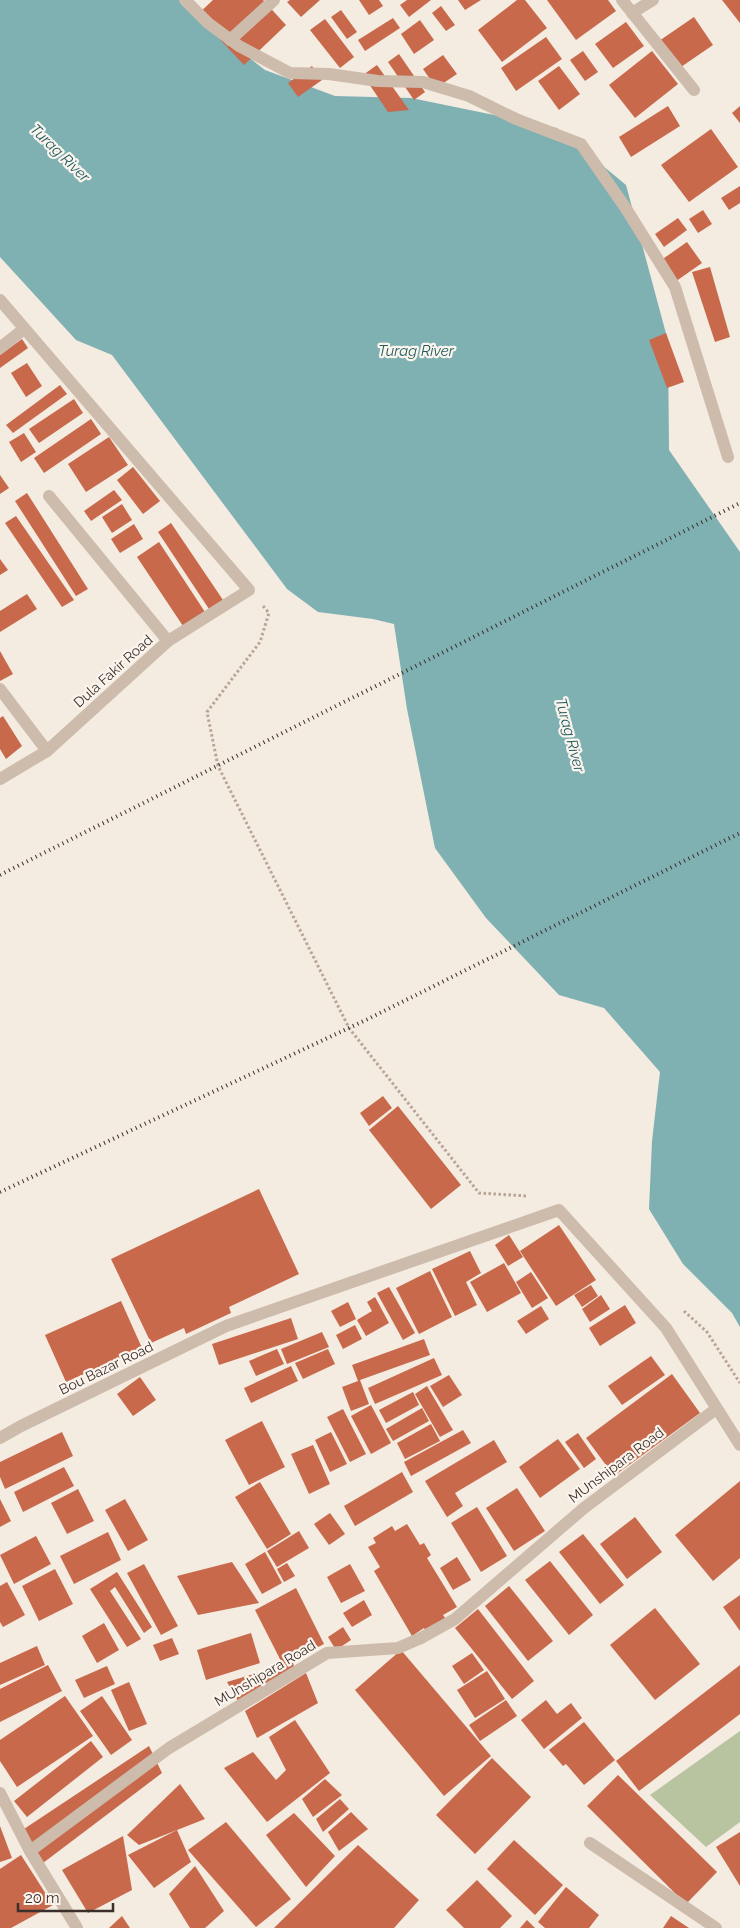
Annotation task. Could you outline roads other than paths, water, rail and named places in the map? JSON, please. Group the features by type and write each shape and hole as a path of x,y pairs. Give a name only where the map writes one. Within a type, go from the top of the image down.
{"street":[{"path":"185,0 230,40 290,73 329,74 378,81 423,82 469,96 516,119 582,144 625,206 675,287 728,457"},
{"path":"230,40 274,0"},
{"path":"622,0 694,90"},
{"path":"632,13 653,0"},
{"path":"0,300 24,329 0,348"},
{"name":"Dula Fakir Road","path":"0,779 47,750 168,641 249,590 24,329"},
{"path":"49,496 168,641"},
{"path":"0,689 47,750"},
{"name":"Bou Bazar Road","path":"0,1438 226,1326 559,1210 666,1328 716,1409"},
{"path":"716,1409 740,1445"},
{"name":"MUnshipara Road","path":"30,1851 169,1748 327,1653 398,1648 421,1638 455,1619 584,1508 716,1409"},
{"path":"0,1793 3,1807 77,1928"},
{"path":"590,1843 716,1928"}],"water":[{"name":"Turag River","path":"0,0 181,0 189,11 265,70 335,96 411,98 557,128 626,185 668,341 669,450 740,552 740,1327 732,1313 683,1264 649,1209 652,1141 660,1072 604,1008 559,995 486,918 435,848 407,709 394,624 373,619 318,612 287,589 112,355 76,340 0,257"}],"railway":[{"path":"0,875 740,503"},
{"path":"0,1192 368,1019 740,833"}]}
